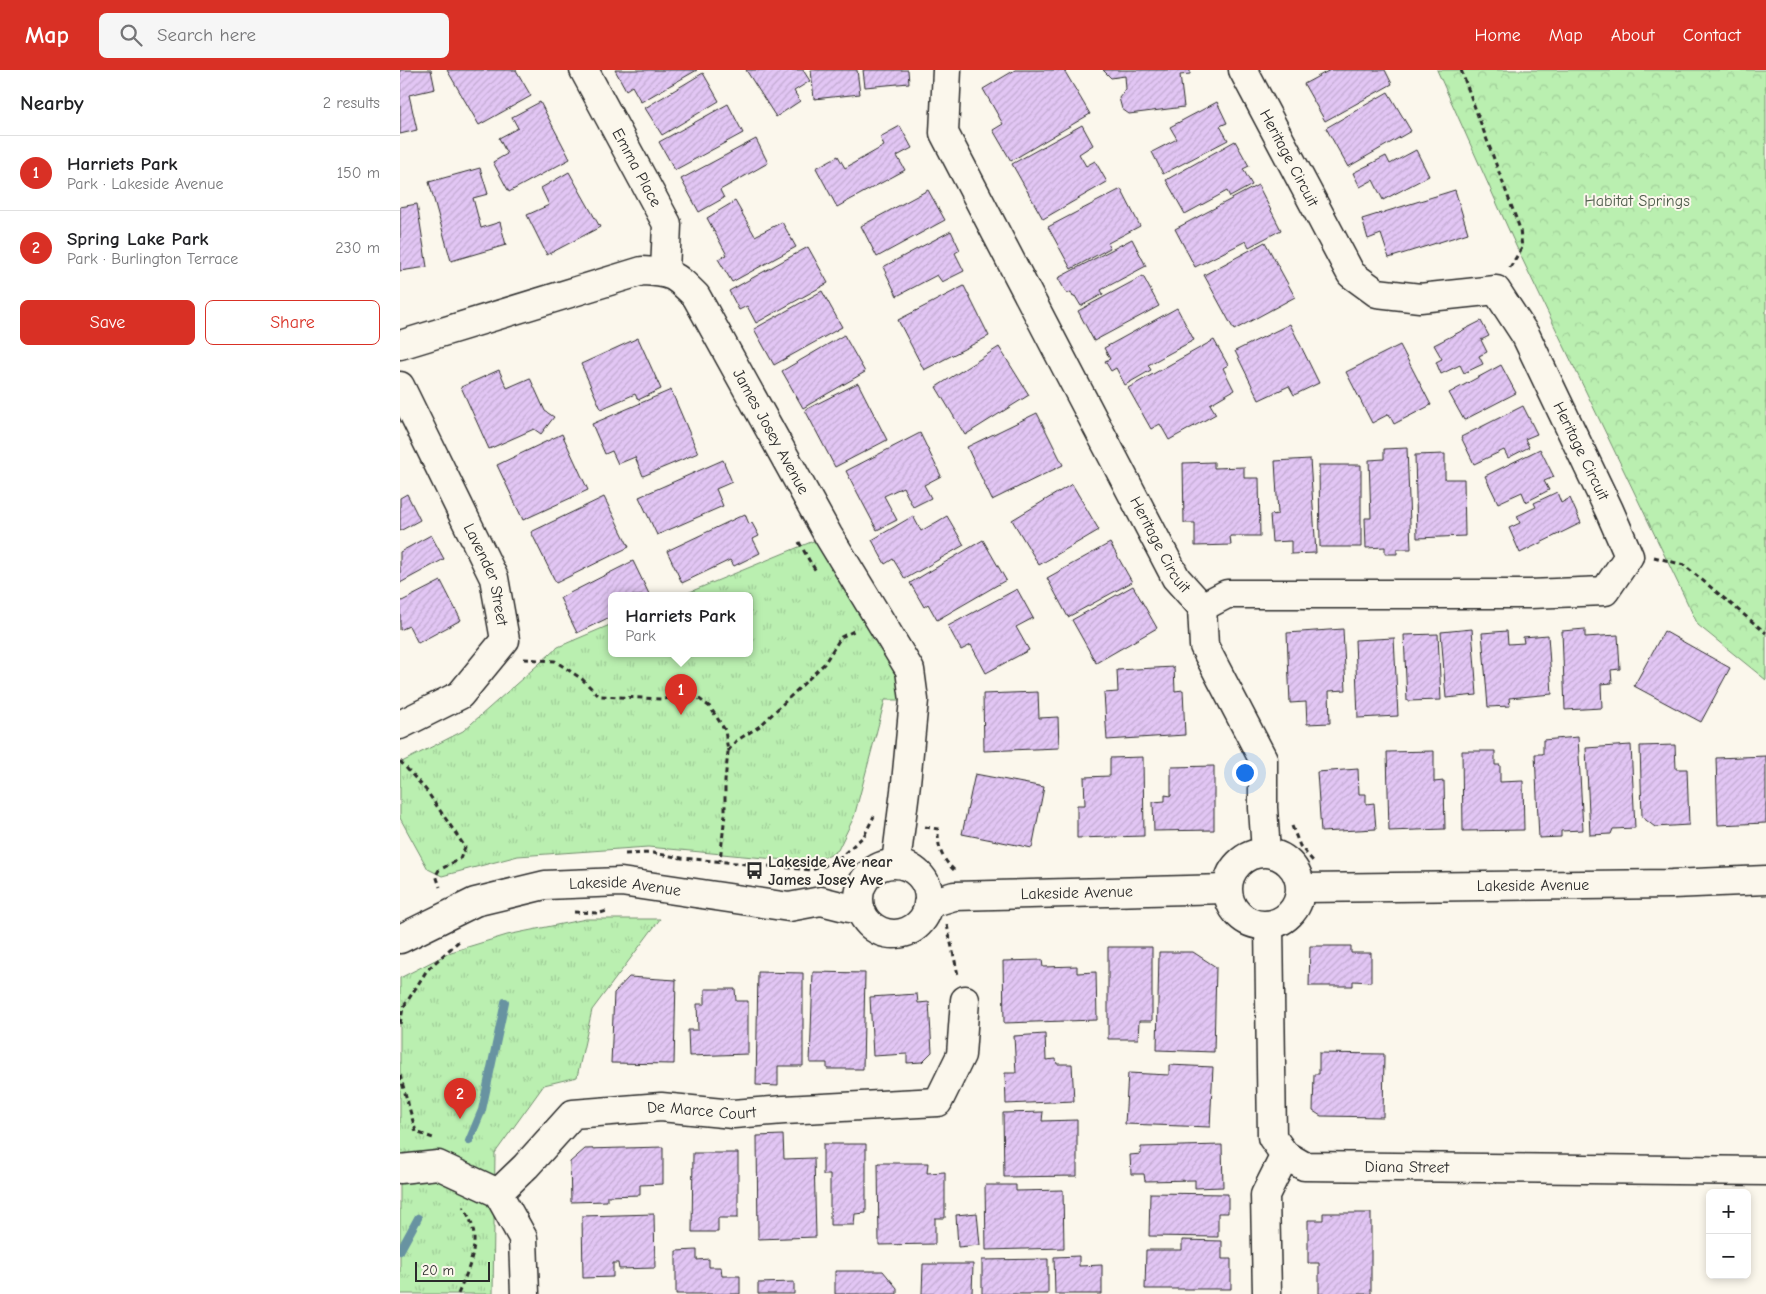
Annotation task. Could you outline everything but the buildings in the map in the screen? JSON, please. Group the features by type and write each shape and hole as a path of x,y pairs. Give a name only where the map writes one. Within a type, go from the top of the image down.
{"street":[{"name":"Emma Place","path":"584,70 666,224 665,272"},
{"name":"Heritage Circuit","path":"947,70 944,132 1176,578 1202,607 1204,646 1263,759 1263,808 1255,847"},
{"name":"Heritage Circuit","path":"1202,607 1227,594 1530,594 1604,591 1629,556 1526,336 1496,290 1420,298 1377,293 1351,274 1243,70"},
{"path":"400,345 642,271 665,272"},
{"name":"James Josey Avenue","path":"665,272 677,278 696,296 828,535 910,670 914,700 896,863"},
{"name":"Lavender Street","path":"400,386 494,578 505,640 460,695 400,725"},
{"path":"1255,847 1282,857 1294,867 1299,877 1301,888 1299,898 1295,908 1279,922 1269,925 1256,924 1245,920 1236,912 1230,901 1224,877 1229,877 1239,862 1254,853 1255,847"},
{"path":"896,863 908,866 917,872 924,882 928,893 928,904 924,916 917,926 906,932 894,934 882,932 872,926 864,917 859,906 858,895 861,885 875,869 885,864 896,863"},
{"name":"Lakeside Avenue","path":"928,904 957,885 1224,877"},
{"name":"Lakeside Avenue","path":"1301,888 1672,884 1766,880"},
{"name":"Lakeside Avenue","path":"400,939 474,902 544,885 621,882 789,907 821,900 848,908 859,906"},
{"path":"1267,1294 1266,1195 1284,1155 1272,1136 1269,925"},
{"name":"De Marce Court","path":"498,1193 526,1166 573,1114 661,1107 733,1114 938,1102 961,1055 965,1000"},
{"name":"Diana Street","path":"1284,1155 1304,1166 1766,1171"},
{"path":"400,1168 438,1165 498,1193 524,1238 525,1294"}],"path":[{"path":"1461,70 1520,229 1522,248 1496,290"},
{"path":"795,535 808,560 820,575"},
{"path":"1653,556 1684,565 1766,633"},
{"path":"728,752 736,741 760,726 824,664 841,637 879,619"},
{"path":"505,640 517,658 555,661 582,679 599,696 663,698 694,695 710,706 725,730 728,752 720,861"},
{"path":"400,761 426,790 465,847 460,859 439,870 436,875 440,887 432,893"},
{"path":"615,854 653,853 812,870 835,862 864,836 876,812"},
{"path":"873,819 938,829 938,846 945,860 954,870 957,885 947,924 951,948 965,1000"},
{"path":"1291,824 1300,846 1311,860 1319,864"},
{"path":"1224,877 1229,860 1255,847"},
{"path":"821,867 821,900"},
{"path":"954,870 957,885"},
{"path":"568,912 600,913 611,909"},
{"path":"400,1024 403,1008 427,970 461,939"}],"green space":[{"name":"Habitat Springs","path":"1437,70 1766,70 1766,680 1698,625 1516,246"},
{"path":"828,535 914,700 885,700 854,817 838,850 829,856 796,861 648,847 518,856 442,876 428,869 400,818 400,763 463,731 558,647 608,626 608,657 753,657 753,592 690,592"},
{"path":"586,919 660,919 592,1010 577,1077 544,1085 495,1153 493,1294 400,1294 400,978 451,952 507,935"}],"waterway":[{"path":"469,1141 482,1110 505,1002"},
{"path":"400,1251 418,1218"}],"place":[{"name":"Harriets Park","path":"681,715"},
{"name":"Lakeside Ave near James Josey Ave","path":"754,871"},
{"name":"Spring Lake Park","path":"460,1119"}]}
